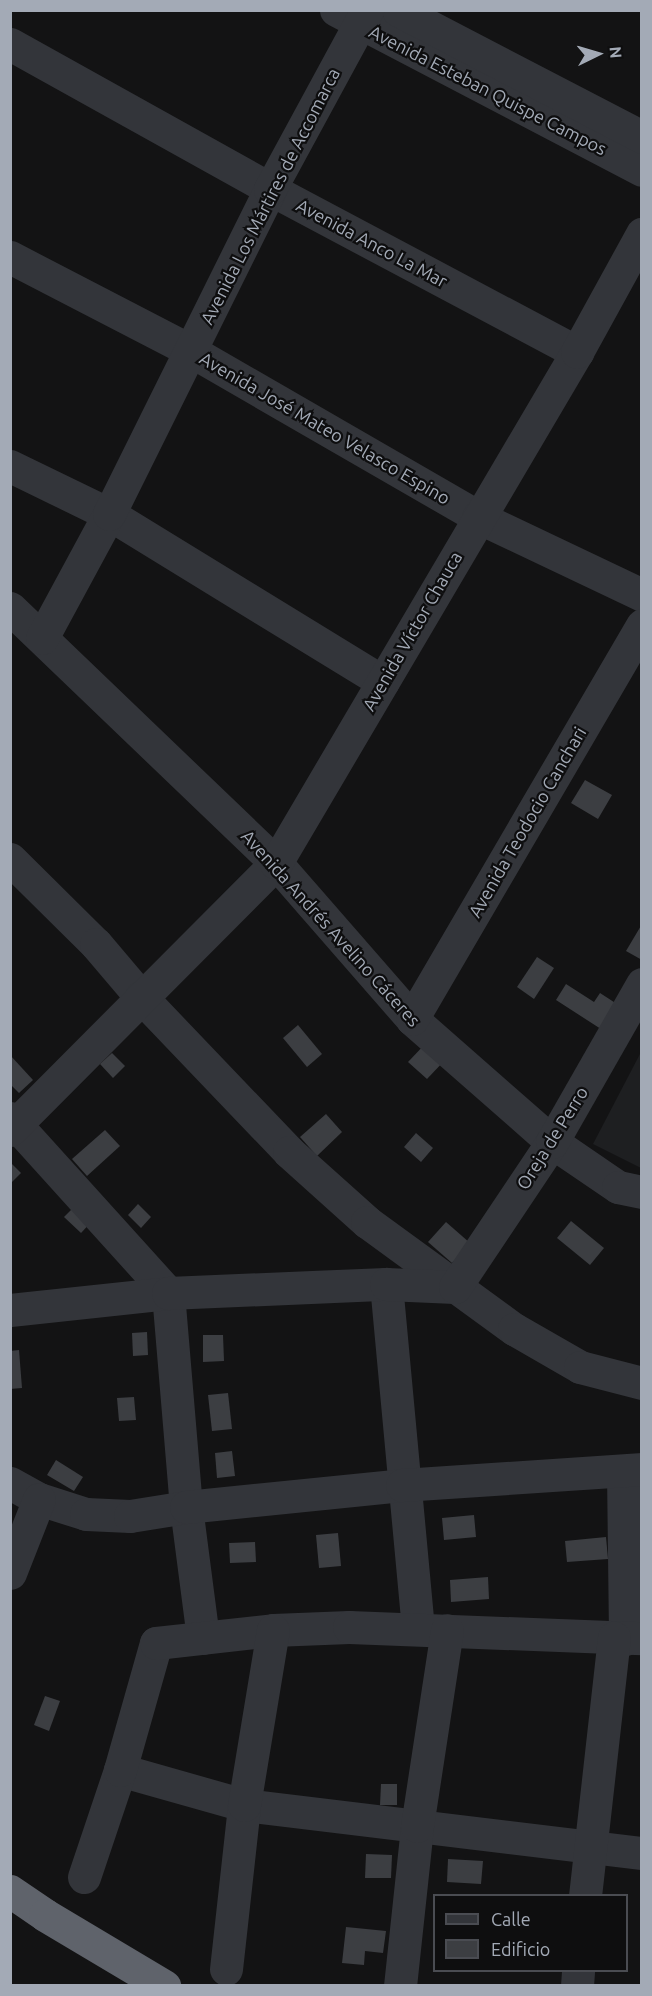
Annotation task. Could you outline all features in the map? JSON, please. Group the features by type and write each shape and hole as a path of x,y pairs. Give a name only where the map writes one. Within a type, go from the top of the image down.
{"highway":[{"path":"10,1891 45,1915 164,1986"}],"street":[{"path":"398,10 642,137"},
{"name":"Avenida Esteban Quispe Campos","path":"354,15 642,170"},
{"name":"Avenida Los Mártires de Accomarca","path":"42,638 109,514 191,351 354,15"},
{"name":"Avenida Anco La Mar","path":"10,44 270,189 577,352"},
{"name":"Avenida Víctor Chauca","path":"12,1125 276,863 577,352 642,234"},
{"name":"Avenida José Mateo Velasco Espino","path":"10,257 191,351 478,517 642,595"},
{"path":"10,466 109,514 383,682"},
{"name":"Avenida Andrés Avelino Cáceres","path":"10,608 276,863 412,1019 552,1142 618,1186 642,1192"},
{"name":"Avenida Teodocio Canchari","path":"412,1019 642,625"},
{"path":"10,859 96,944 141,997 289,1152 367,1222 514,1329 580,1367 642,1383"},
{"name":"Oreja de Perro","path":"455,1287 552,1142 642,984"},
{"path":"12,1125 168,1293 186,1507 202,1638"},
{"path":"10,1310 168,1293 386,1284 455,1287"},
{"path":"386,1284 402,1485 432,1630 417,1826 400,1986"},
{"path":"10,1483 39,1499 86,1514 130,1516 186,1507 402,1485 632,1470 627,1638 590,1846 585,1894"},
{"path":"10,1573 39,1499"},
{"path":"84,1877 120,1770 156,1643 273,1630 349,1627 627,1638"},
{"path":"226,1969 244,1805 273,1630"},
{"path":"120,1770 244,1805 642,1853"}],"shaded area":[{"path":"641,1052 641,1168 593,1144"}],"building":[{"path":"585,780 612,795 598,819 571,803"},
{"path":"642,924 642,960 626,951"},
{"path":"537,957 554,968 534,999 517,987"},
{"path":"566,984 594,1002 600,993 620,1006 604,1031 556,1000"},
{"path":"298,1025 322,1054 307,1067 283,1038"},
{"path":"427,1042 445,1060 427,1079 408,1062"},
{"path":"112,1053 125,1066 113,1078 100,1064"},
{"path":"10,1055 33,1080 19,1093 10,1084"},
{"path":"326,1114 342,1132 317,1156 300,1137"},
{"path":"105,1130 120,1146 87,1176 72,1159"},
{"path":"416,1133 433,1148 421,1162 404,1147"},
{"path":"10,1162 21,1173 10,1184"},
{"path":"78,1203 94,1219 81,1233 64,1217"},
{"path":"138,1204 151,1217 141,1228 128,1215"},
{"path":"571,1221 604,1248 590,1265 557,1238"},
{"path":"446,1222 470,1243 452,1263 428,1242"},
{"path":"147,1332 148,1355 133,1356 132,1333"},
{"path":"203,1335 223,1335 224,1361 203,1362"},
{"path":"19,1350 22,1388 10,1389 10,1351"},
{"path":"228,1393 232,1429 212,1431 208,1395"},
{"path":"134,1397 136,1420 119,1421 117,1398"},
{"path":"232,1451 235,1476 217,1478 215,1453"},
{"path":"56,1460 83,1477 74,1491 47,1475"},
{"path":"474,1515 476,1537 444,1540 442,1518"},
{"path":"338,1533 341,1566 319,1568 316,1535"},
{"path":"606,1537 608,1559 567,1562 565,1541"},
{"path":"255,1542 256,1562 230,1563 229,1543"},
{"path":"488,1577 489,1599 451,1602 450,1580"},
{"path":"45,1696 60,1701 49,1731 34,1725"},
{"path":"381,1784 397,1784 397,1805 380,1805"},
{"path":"366,1854 392,1855 391,1878 365,1878"},
{"path":"448,1859 483,1861 481,1884 447,1882"},
{"path":"346,1927 386,1931 383,1953 365,1951 364,1965 342,1963"}]}
